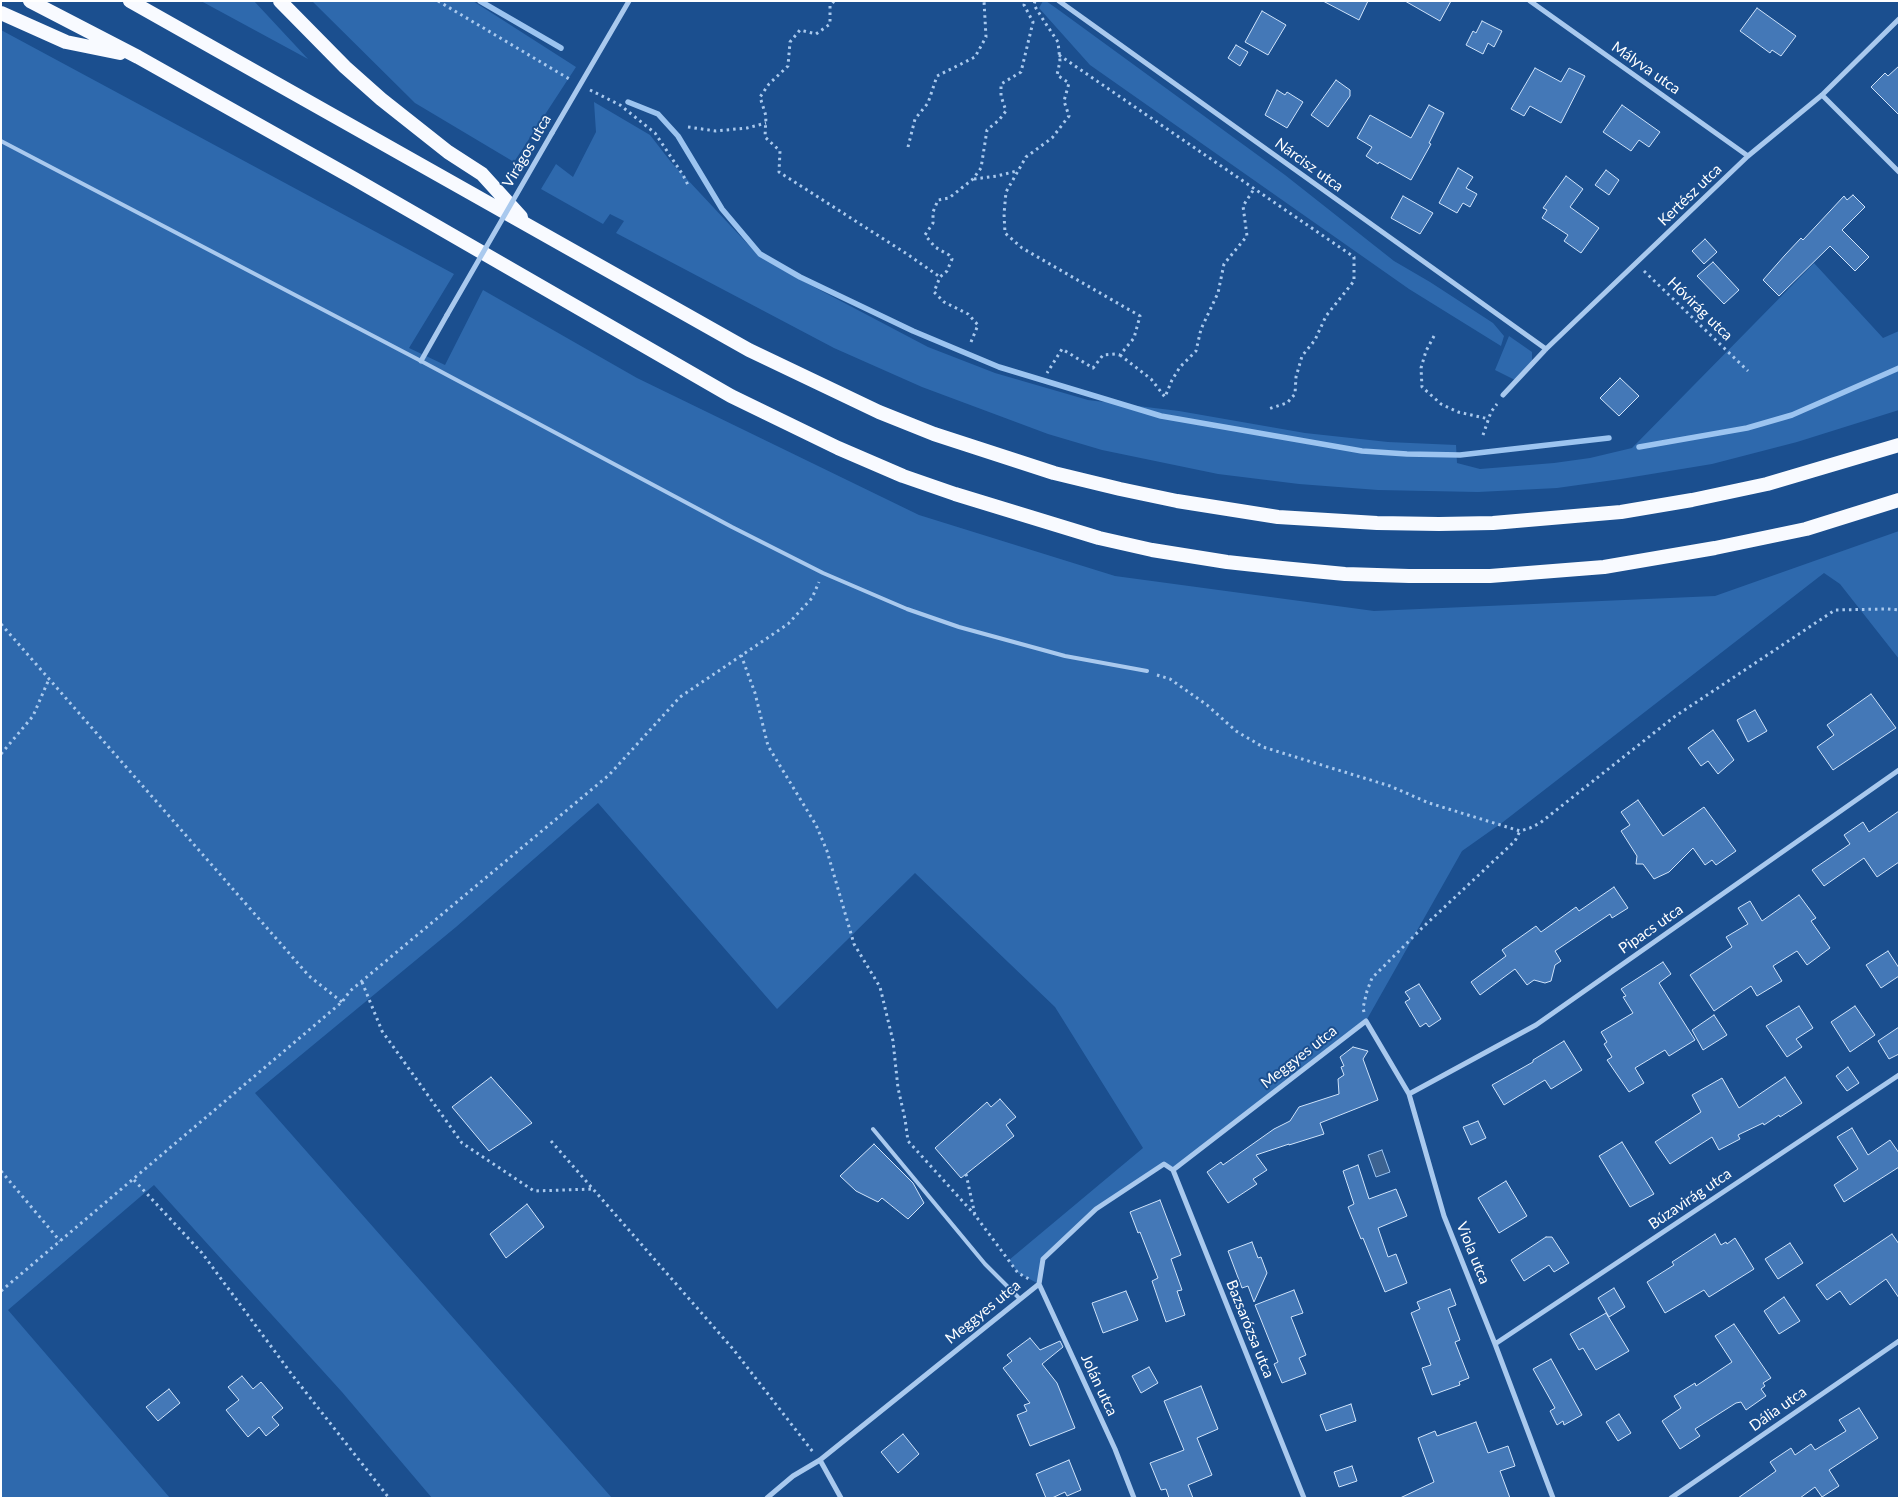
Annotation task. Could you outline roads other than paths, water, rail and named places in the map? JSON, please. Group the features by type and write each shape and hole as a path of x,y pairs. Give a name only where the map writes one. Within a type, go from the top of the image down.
{"highway":[{"path":"30,1 138,57 353,178 731,396 838,448 903,476 1099,538 1190,556 1282,568 1345,574 1490,576 1604,566 1715,548 1806,528 1899,500"},
{"path":"130,1 749,350 880,412 952,440 1054,472 1177,501 1278,516 1377,523 1448,524 1561,518 1621,512 1692,500 1757,486 1899,445"},
{"path":"280,1 344,67 381,100 448,152 482,174 534,230"},
{"path":"1,13 66,42 138,57"}],"street":[{"name":"Virágos utca","path":"421,360 629,1"},
{"name":"Nárcisz utca","path":"1058,1 1546,349"},
{"name":"Mályva utca","path":"1530,1 1748,156"},
{"name":"Kertész utca","path":"1503,395 1546,349 1748,156 1822,95 1899,19"},
{"path":"1822,95 1899,172"},
{"name":"Pipacs utca","path":"1409,1094 1536,1025 1899,770"},
{"name":"Viola utca","path":"1366,1021 1409,1094 1444,1216 1553,1498"},
{"name":"Meggyes utca","path":"767,1498 793,1476 820,1460 1019,1298 1039,1284 1043,1259 1096,1210 1164,1164 1173,1170 1366,1021"},
{"name":"Búzavirág utca","path":"1495,1344 1899,1075"},
{"name":"Bazsarózsa utca","path":"1173,1170 1304,1498"},
{"name":"Jolán utca","path":"1039,1284 1115,1449 1134,1498"},
{"name":"Dália utca","path":"1671,1498 1899,1341"},
{"path":"820,1460 841,1498"}],"lane":[{"path":"1,141 421,360 732,527 823,573 890,602 959,627 1065,656 1147,671"},
{"path":"873,1129 985,1264 1019,1298"}],"waterway":[{"path":"480,1 561,48"},
{"path":"628,102 658,114 678,136 722,209 760,254 800,277 913,331 999,367 1161,416 1362,451 1460,455 1609,438"},
{"path":"1639,447 1747,428 1792,415 1899,368"}]}
